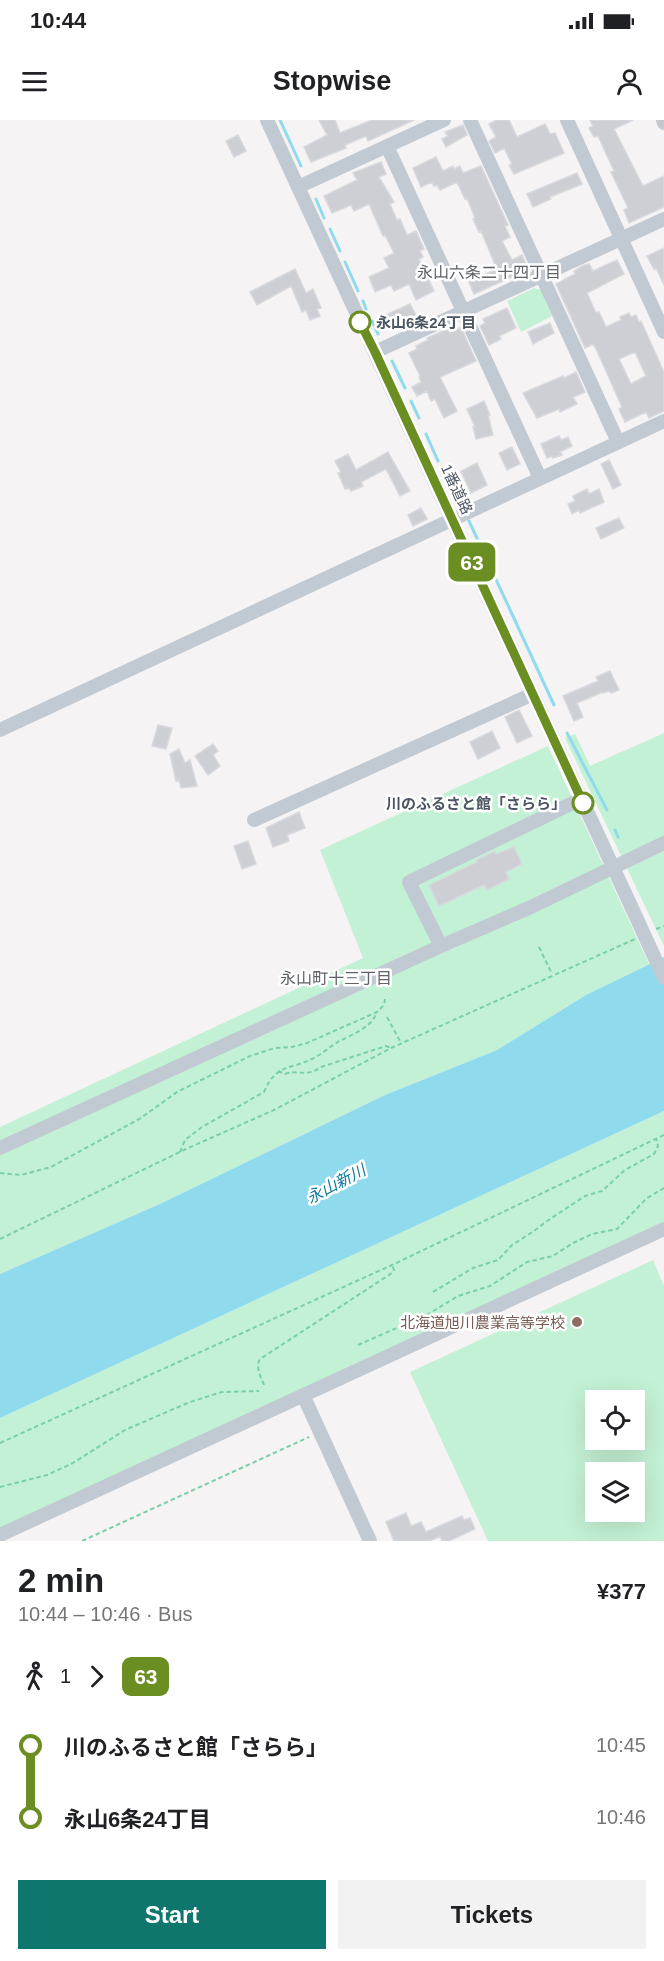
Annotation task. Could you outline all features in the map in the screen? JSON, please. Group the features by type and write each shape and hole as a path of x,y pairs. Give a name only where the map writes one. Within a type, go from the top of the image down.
{"street":[{"name":"1番道路","path":"267,120 664,978"},
{"path":"298,187 444,120"},
{"path":"470,120 618,442"},
{"path":"567,120 664,332"},
{"path":"387,147 540,478"},
{"path":"375,352 664,219"},
{"path":"0,730 664,421"},
{"path":"254,820 533,694"},
{"path":"441,946 409,882 581,799"},
{"path":"0,1148 441,946 531,908 664,843"},
{"path":"0,1535 664,1229"},
{"path":"303,1395 370,1541"}],"path":[{"path":"654,930 664,926"},
{"path":"0,1237 274,1110 391,1048 643,935"},
{"path":"539,947 553,975"},
{"path":"0,1173 21,1175 51,1167 141,1118 177,1092 250,1056 275,1048 307,1043 376,1012 384,1005 385,999"},
{"path":"180,1152 185,1140 202,1127 264,1092 278,1071 312,1059 363,1028 374,1018 376,1012"},
{"path":"387,1017 402,1044"},
{"path":"278,1071 285,1074 291,1072 307,1074 321,1067 386,1046 391,1048"},
{"path":"0,1443 392,1265 664,1135"},
{"path":"433,1292 473,1268 498,1260 512,1245 547,1221 585,1196 602,1191 625,1170 654,1154 658,1146 656,1138"},
{"path":"357,1345 417,1321 458,1296 490,1286 526,1262 553,1256 592,1234 617,1229 647,1198 664,1188"},
{"path":"264,1385 258,1368 260,1359 392,1273 394,1270 392,1265"},
{"path":"0,1487 47,1474 74,1463 125,1430 190,1402 222,1392 259,1391"},
{"path":"82,1541 320,1432"}],"green space":[{"path":"534,288 541,290 552,316 521,332 507,301"},
{"path":"664,733 664,946 565,738 575,734 590,766"},
{"path":"548,746 649,964 586,995 497,1050 385,1095 162,1203 0,1274 0,1127 363,958 320,850"},
{"path":"664,1111 664,1228 0,1532 0,1418"},
{"name":"北海道旭川農業高等学校","path":"653,1260 664,1286 664,1541 488,1541 410,1372"}],"water":[{"name":"永山新川","path":"664,957 664,1111 0,1418 0,1274 162,1203 385,1095 497,1050 586,995"}],"building":[{"path":"319,120 335,120 340,133 372,120 414,120 368,141 366,136 345,145 346,148 311,162 304,147 327,135"},
{"path":"497,120 509,120 517,137 545,124 550,134 555,133 564,153 514,174 504,148 495,153 489,141 496,137 489,124"},
{"path":"590,120 633,120 614,129 643,186 664,176 664,207 629,223 624,210 628,208 611,172 614,171 598,136 594,137 589,128 593,126"},
{"path":"463,125 467,135 446,147 442,139 448,136 445,132"},
{"path":"238,135 246,151 234,157 226,141"},
{"path":"436,157 443,171 453,166 454,169 460,166 463,173 481,166 508,225 505,226 510,237 502,241 512,260 522,255 526,264 523,265 525,271 474,294 469,282 497,269 481,231 479,232 473,219 475,218 467,198 465,199 457,182 440,190 432,182 421,187 413,168"},
{"path":"381,162 386,174 379,177 394,202 390,204 397,220 400,219 407,235 416,231 424,249 420,251 423,257 419,259 434,291 416,300 409,284 394,291 391,285 375,292 369,277 389,268 384,258 394,253 385,235 383,236 369,204 354,211 351,205 332,213 324,196 357,180 353,173"},
{"path":"577,173 582,184 550,197 551,199 533,207 527,194"},
{"path":"664,248 664,285 647,256"},
{"path":"617,260 624,274 587,293 596,313 599,312 606,327 621,320 620,317 629,313 631,317 636,315 639,322 641,321 664,372 664,411 649,418 646,412 625,422 619,409 622,407 597,351 593,344 585,348 556,284 575,274 574,271 582,266 589,264 593,271","holes":["635,352 646,376 631,384 619,359"]},
{"path":"295,269 306,293 313,289 321,308 317,309 320,316 310,320 306,310 302,312 291,286 257,305 250,292"},
{"path":"410,304 416,315 386,327 381,317"},
{"path":"507,308 516,328 499,336 501,339 489,345 480,326 485,323 483,319"},
{"path":"550,323 554,333 533,344 528,332"},
{"path":"461,327 476,361 440,377 457,411 444,418 435,399 431,401 427,391 417,396 412,387 421,382 409,353 417,349 416,346 428,340 427,338 447,329 450,333"},
{"path":"576,372 585,392 573,397 577,404 560,412 559,409 537,418 523,393"},
{"path":"484,401 490,415 488,415 493,435 476,439 473,427 475,427 467,409"},
{"path":"559,436 561,440 568,437 572,446 560,452 562,455 547,458 541,444"},
{"path":"512,447 520,464 507,470 499,453"},
{"path":"388,452 410,491 400,496 386,469 361,482 363,486 351,491 349,488 345,489 338,473 341,472 335,461 348,454 356,470"},
{"path":"609,460 621,485 613,489 601,464"},
{"path":"477,463 487,485 471,493 461,471"},
{"path":"587,489 589,494 599,489 604,502 580,513 579,510 572,514 568,504 575,501 573,496"},
{"path":"421,508 427,519 413,526 408,515"},
{"path":"619,518 624,528 601,539 596,528"},
{"path":"610,671 619,690 611,693 603,692 577,703 583,717 574,721 563,696 598,681 596,677"},
{"path":"519,710 532,736 517,743 505,717"},
{"path":"158,725 172,728 166,749 152,746"},
{"path":"492,731 500,748 478,759 470,742"},
{"path":"213,744 218,751 213,755 220,766 208,775 195,756"},
{"path":"179,749 185,763 190,760 197,786 181,788 179,780 176,781 170,754"},
{"path":"299,812 305,828 287,835 289,841 273,847 266,828"},
{"path":"248,841 256,864 242,869 234,846"},
{"path":"514,847 522,864 506,872 509,879 487,890 484,885 439,906 429,885 495,851 496,854"},
{"path":"406,1513 411,1526 421,1522 426,1532 462,1516 464,1520 470,1518 475,1529 449,1541 442,1541 440,1536 430,1541 394,1541 386,1522"}],"waterway":[{"path":"280,120 301,166"},
{"path":"316,199 324,218"},
{"path":"330,229 340,251"},
{"path":"345,262 358,291"},
{"path":"363,301 366,309"},
{"path":"372,321 378,334"},
{"path":"392,361 405,388"},
{"path":"411,401 419,418"},
{"path":"426,434 438,461"},
{"path":"444,472 452,492"},
{"path":"469,521 554,705"},
{"path":"567,733 607,810"},
{"path":"615,830 618,837"}],"bus line":[{"name":"63","path":"360,322 583,803"}],"place":[{"name":"永山6条24丁目","path":"360,322"},
{"name":"川のふるさと館「さらら」","path":"583,803"},
{"name":"北海道旭川農業高等学校","path":"577,1322"}],"district":[{"name":"永山六条二十四丁目","path":"489,272"},
{"name":"永山町十三丁目","path":"336,978"}]}
